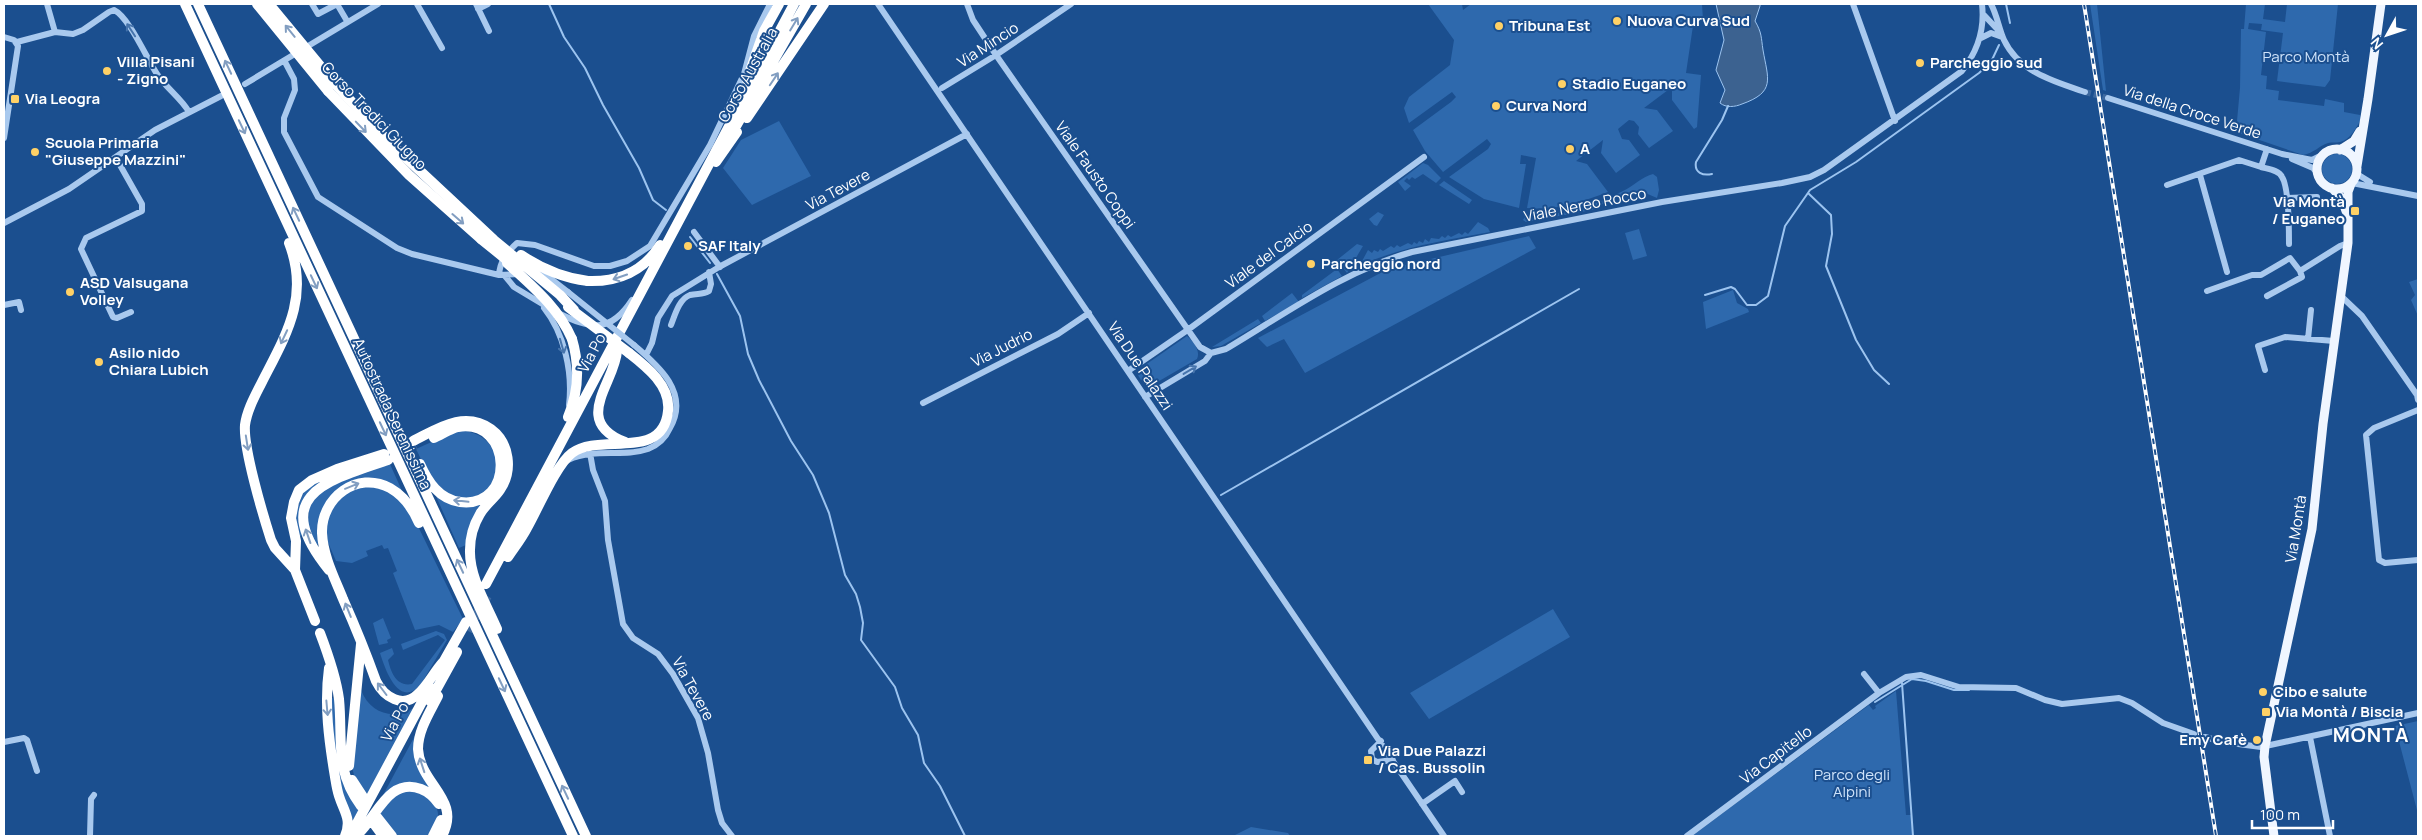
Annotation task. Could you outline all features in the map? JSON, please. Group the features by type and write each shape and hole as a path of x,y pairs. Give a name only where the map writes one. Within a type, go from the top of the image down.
{"highway":[{"name":"Autostrada Serenissima","path":"185,4 573,836"},
{"name":"Autostrada Serenissima","path":"198,4 586,836"},
{"name":"Corso Tredici Giugno","path":"257,4 304,63 356,122 409,175 481,239"},
{"name":"Corso Tredici Giugno","path":"269,4 313,59 362,114 457,205"},
{"path":"723,136 750,72 764,31 779,4"},
{"name":"Corso Australia","path":"723,136 794,4"},
{"name":"Corso Australia","path":"716,162 806,4"},
{"path":"716,162 824,4"},
{"name":"Via Po","path":"628,444 609,433 602,424 599,412 601,392 616,360 616,351 508,557 487,588 543,476 723,136"},
{"name":"Via Po","path":"625,334 716,162"},
{"path":"457,205 505,245 531,262 565,277 588,282 620,278 648,260 658,250 695,189"},
{"path":"272,190 278,216 294,255 298,298 291,322 248,413 246,438 271,540 275,548 295,570 315,621"},
{"path":"457,205 560,295 574,310"},
{"path":"481,239 557,300 631,349 661,384 666,394 669,408 666,422 655,435 645,441 628,444 585,446 570,454 563,463 526,531 508,557"},
{"path":"481,239 549,302 563,320 572,339 578,378 575,397 543,476"},
{"path":"368,369 395,411 424,474 438,492 455,501 472,502 490,493 497,483 501,472 500,452 492,439 480,431 459,427 414,444 451,422 467,420 489,427 504,445 508,457 507,475 500,490 476,521 471,537 470,556 480,589 524,692 540,737"},
{"path":"295,570 296,541 291,518 294,502 300,490 312,480 337,469 386,457 343,474 317,488 309,498 304,521 308,538 316,553 334,576"},
{"path":"443,662 416,696 397,700 386,695 378,686 334,576 323,538 322,528 327,510 340,492 363,482 382,484 391,488 406,501 432,547 445,564"},
{"name":"Via Po","path":"467,626 455,655 356,835 443,662 467,626"},
{"path":"320,632 330,660 338,698 343,773 348,788 363,803 353,783 348,763 362,643"},
{"path":"442,836 447,826 447,806 423,769 419,744 423,727 448,675 455,655"},
{"path":"330,660 326,710 338,791 348,818 345,836"},
{"path":"356,835 392,793 402,788 412,787 431,794 440,805 442,820 433,836"},
{"path":"383,836 375,819 392,836"}],"main road":[{"name":"Via Montà","path":"2274,836 2264,757 2265,746 2312,529 2334,341 2348,243 2350,224 2348,192 2357,170 2380,4"},
{"name":"Via Montà","path":"2324,154 2340,150 2354,141 2365,122"},
{"path":"2340,150 2353,157 2357,170"},
{"path":"2318,174 2319,161 2324,154"},
{"name":"Via Montà","path":"2318,174 2326,185 2332,188 2345,206 2350,224"},
{"path":"2332,188 2342,188 2351,183"}],"street":[{"path":"47,4 54,32"},
{"path":"312,4 318,14 337,4 347,21"},
{"path":"246,84 285,62 347,21 378,4"},
{"path":"417,4 442,48"},
{"path":"488,4 477,6 489,31"},
{"path":"647,281 618,316 608,324 599,326 580,324 514,287 502,275 500,265 508,251 517,243 535,245 594,266 627,261 650,246 710,146 744,74 754,36 770,4"},
{"name":"Via Due Palazzi","path":"878,4 1444,836"},
{"name":"Viale Fausto Coppi","path":"967,4 973,20 996,55 1200,347 1211,353"},
{"name":"Via Mincio","path":"942,88 996,55 1071,4"},
{"path":"1853,4 1895,121"},
{"name":"Viale Nereo Rocco","path":"1145,397 1205,361 1211,353 1226,349 1347,278 1384,260 1412,252 1662,202 1810,177 1824,170 1895,121 1962,71 1970,61 1981,38 1982,4"},
{"path":"1991,4 2003,38"},
{"path":"4,37 17,44 54,32 73,34 83,30 114,10 118,12 145,52 157,75 189,112"},
{"path":"1983,14 1990,12 1996,16"},
{"path":"1983,14 1993,23 2014,55 2034,72 2045,78 2085,92"},
{"path":"1981,38 1991,33 2003,38"},
{"path":"4,138 17,44"},
{"path":"285,62 294,79 295,90 284,118 284,132 318,197 397,248 412,254 502,275 540,270 568,292 631,349 646,355 663,372 675,395 677,409 669,431 660,442 648,448 590,452 563,463"},
{"path":"4,223 69,189 150,133 218,97"},
{"name":"Via della Croce Verde","path":"2108,98 2282,154 2312,160 2324,154"},
{"name":"Via Tevere","path":"646,355 650,348 658,318 672,296 710,272 968,134"},
{"name":"Via della Croce Verde","path":"2261,167 2267,150"},
{"name":"Via della Croce Verde","path":"2282,154 2313,168 2318,174"},
{"name":"Viale del Calcio","path":"1128,371 1189,329 1424,157"},
{"path":"116,158 142,204 142,211 86,238 81,249 113,317 117,318 131,312"},
{"name":"Via della Croce Verde","path":"2167,185 2239,160 2277,172 2283,177 2287,198 2289,244"},
{"path":"2357,170 2378,186"},
{"path":"2200,175 2227,272"},
{"path":"2351,183 2378,186 2418,196"},
{"path":"2287,198 2317,197"},
{"path":"694,232 720,267"},
{"path":"2300,270 2348,243"},
{"path":"2207,291 2252,275 2261,275 2290,258 2300,270 2302,277 2267,296"},
{"path":"671,325 683,300 688,296 703,294 709,291 710,272"},
{"path":"2341,296 2362,316 2418,397"},
{"path":"4,305 19,302 21,310"},
{"path":"540,303 555,324 567,364 570,382 568,418"},
{"path":"2308,339 2311,310"},
{"name":"Via Judrio","path":"923,403 1058,334 1090,313"},
{"path":"2264,370 2258,346 2285,337 2334,341"},
{"path":"2418,410 2374,428 2366,435 2379,560 2385,563 2418,560"},
{"name":"Via Tevere","path":"590,452 593,470 605,501 608,540 622,624 627,632 652,648 663,660 698,718 708,753 718,810 722,823 732,836"},
{"path":"1864,674 1879,693"},
{"name":"Via Capitello","path":"1688,836 1879,693 1906,677 1921,676 1959,687 2016,688 2045,700 2062,704 2119,698 2132,703 2163,723 2194,734"},
{"path":"2205,736 2241,745 2265,746 2418,713"},
{"path":"2310,737 2330,836"},
{"path":"4,742 24,738 27,740 37,771"},
{"path":"1380,742 1371,750 1372,759 1377,762 1393,760"},
{"path":"1422,804 1455,781 1462,792"},
{"path":"90,836 91,799 94,795"}],"green space":[{"name":"Stadio Euganeo","path":"1428,4 1462,4 1463,10 1471,4 1702,4 1703,20 1694,19 1686,73 1701,75 1697,127 1694,129 1672,100 1672,87 1644,108 1657,110 1673,131 1649,148 1638,134 1639,127 1634,121 1629,120 1618,129 1622,139 1629,140 1640,155 1616,173 1601,153 1603,140 1576,161 1587,164 1608,192 1558,207 1527,208 1536,158 1521,155 1520,164 1526,164 1519,208 1484,199 1449,177 1488,149 1491,144 1487,139 1443,172 1425,151 1413,130 1451,102 1456,97 1452,92 1409,123 1404,108 1409,97 1450,65 1454,40"},
{"path":"2090,4 2097,4 2106,91 2103,90"},
{"name":"Parco Montà","path":"2246,4 2265,4 2263,19 2285,22 2287,4 2338,4 2330,80 2325,87 2277,81 2283,33 2261,30 2262,24 2249,23 2248,29 2266,32 2261,75 2267,76 2266,89 2279,91 2278,100 2324,106 2325,99 2344,103 2344,112 2360,115 2361,119 2347,139 2328,143 2303,155 2236,132 2240,88 2241,29 2244,29"},
{"path":"779,121 811,176 752,205 723,168 741,140"},
{"path":"2337,154 2348,158 2352,169 2348,180 2337,184 2326,180 2322,169 2326,158"},
{"path":"1423,163 1428,165 1441,178 1436,183 1423,174 1415,179 1412,177 1409,180 1407,178 1404,181 1411,186 1405,191 1398,182"},
{"path":"1653,174 1657,177 1659,190 1657,198 1643,192 1615,197 1592,210 1526,222 1523,220 1526,215 1564,212 1600,202"},
{"path":"1444,181 1472,200 1469,204 1439,185"},
{"path":"1378,212 1384,215 1377,226 1369,219"},
{"path":"1478,222 1488,228 1490,232 1425,245 1363,264 1361,263 1368,250 1372,253 1374,250 1378,252 1380,249 1383,251 1391,246 1394,248 1397,245 1400,247 1408,243 1412,245 1414,242 1417,244 1419,241 1423,243 1425,239 1429,242 1431,238 1439,239 1442,236 1445,238 1448,235 1451,237 1459,233 1462,235 1465,232 1468,234"},
{"path":"1639,229 1647,256 1633,260 1625,233"},
{"path":"1529,236 1536,248 1305,373 1284,339 1267,347 1258,338 1388,269"},
{"path":"1357,244 1363,246 1347,273 1337,260"},
{"path":"1337,269 1342,276 1302,298 1302,295"},
{"path":"2418,279 2418,316 2411,300 2415,295 2409,282"},
{"path":"1733,290 1737,303 1748,309 1749,312 1706,329 1703,302"},
{"path":"1292,293 1299,302 1265,321 1262,316"},
{"path":"1258,319 1261,323 1221,346 1212,347"},
{"path":"1187,336 1194,343 1198,353 1197,359 1154,384 1141,380 1136,372 1138,370"},
{"path":"458,430 477,434 489,444 495,456 497,469 493,481 484,491 472,497 450,496 441,490 428,474 416,449"},
{"path":"389,462 403,493 386,482 336,492 321,543 316,545 308,527 309,503 331,483"},
{"path":"329,477 313,489 305,500 303,507 303,535 299,537 295,513 305,489"},
{"path":"376,486 395,495 415,520 463,619 453,632 439,625 415,630 393,573 397,571 388,548 384,549 382,545 366,551 368,556 352,563 336,561 327,540 326,525 332,507 352,489"},
{"path":"435,494 461,505 472,504 487,498 466,545 459,548"},
{"path":"1553,609 1570,637 1429,719 1410,693"},
{"path":"383,618 391,638 387,640 388,643 379,645 373,623"},
{"path":"436,631 444,634 447,640 421,684 413,691 406,692 400,690 389,677 380,653 392,648 394,654 388,660 395,678 402,683 412,684 445,640 438,635 403,650 401,644"},
{"path":"361,690 370,705 384,713 399,714 415,707 367,799 355,779 352,767"},
{"name":"Parco degli Alpini","path":"1896,691 1906,815 1912,815 1913,836 1692,836 1869,705 1873,710 1876,708 1875,706"},
{"path":"331,698 336,699 342,781 359,810 353,820 341,797 328,711"},
{"path":"2418,721 2418,814 2395,726"},
{"path":"418,730 416,743 437,795 426,787 382,797"},
{"path":"421,791 433,803 438,812 436,822 429,836 395,836 377,814 398,792"},
{"path":"1251,827 1288,833 1290,836 1233,836"}],"shaded area":[{"path":"1716,4 1760,4 1755,21 1761,35 1768,77 1767,83 1760,95 1736,106 1722,105 1720,103 1725,90 1716,70 1724,40"}],"waterway":[{"path":"549,4 564,37 585,68 603,105 639,168 653,200 666,210"},
{"path":"2006,4 2010,23"},
{"path":"1705,295 1731,287 1735,289 1747,305 1756,305 1768,296 1785,226 1810,190 1856,162 1979,73 1991,62 1999,45"},
{"path":"1712,174 1705,175 1700,173 1696,169 1696,162 1722,120 1728,106"},
{"path":"1808,193 1831,215 1832,234 1826,266 1856,340 1874,370 1889,384"},
{"path":"690,237 710,263"},
{"path":"717,274 740,316 748,354 759,380 791,441 813,475 829,513 845,575 856,594 860,607 863,623 861,640 895,687 902,708 918,735 924,763 940,786 965,836"},
{"path":"1221,495 1579,289"},
{"path":"1875,702 1912,679 1926,681 1954,690 1969,690"},
{"path":"1902,683 1913,836"}],"tunnel":[{"path":"2085,92 2108,98"},
{"path":"388,460 416,446"},
{"path":"468,631 489,592"}],"railway":[{"path":"2084,4 2216,836"}],"place":[{"name":"Nuova Curva Sud","path":"1617,21"},
{"name":"Tribuna Est","path":"1499,26"},
{"name":"Parcheggio sud","path":"1920,63"},
{"name":"Villa Pisani - Zigno","path":"107,71"},
{"name":"Stadio Euganeo","path":"1562,84"},
{"name":"Via Leogra","path":"15,99"},
{"name":"Curva Nord","path":"1496,106"},
{"name":"A","path":"1570,149"},
{"name":"Scuola Primaria \"Giuseppe Mazzini\"","path":"35,152"},
{"name":"Via Montà / Euganeo","path":"2355,211"},
{"name":"SAF Italy","path":"688,246"},
{"name":"Parcheggio nord","path":"1311,264"},
{"name":"ASD Valsugana Volley","path":"70,292"},
{"name":"Asilo nido Chiara Lubich","path":"99,362"},
{"name":"Cibo e salute","path":"2263,692"},
{"name":"Via Montà / Biscia","path":"2266,712"},
{"name":"Emy Cafè","path":"2257,740"},
{"name":"Via Due Palazzi / Cas. Bussolin","path":"1368,760"}],"district":[{"name":"MONTÀ","path":"2371,735"}]}
